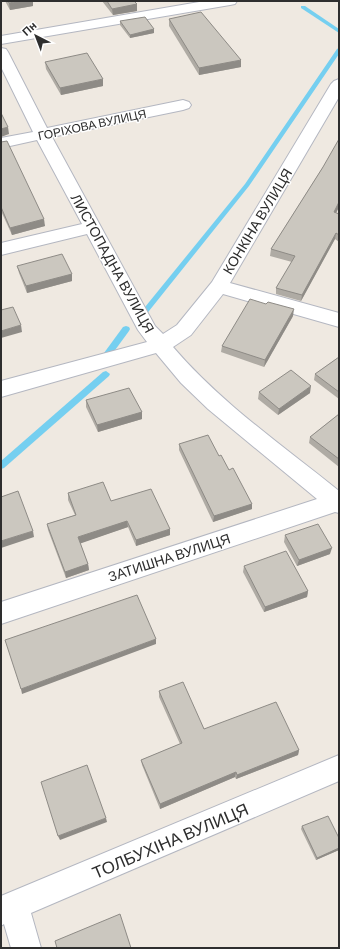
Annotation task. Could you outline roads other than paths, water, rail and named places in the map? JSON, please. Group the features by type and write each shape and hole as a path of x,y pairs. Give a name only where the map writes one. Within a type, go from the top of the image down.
{"street":[{"path":"1,40 230,1"},
{"name":"ЛИСТОПАДНА ВУЛИЦЯ","path":"1,52 42,134 148,330 188,378 215,403 338,503"},
{"name":"КОНКІНА ВУЛИЦЯ","path":"1,389 161,345 184,330 219,286 333,103 339,84"},
{"name":"ГОРІХОВА ВУЛИЦЯ","path":"1,143 183,105"},
{"path":"1,249 93,227"},
{"path":"219,286 339,320"},
{"name":"ЗАТИШНА ВУЛИЦЯ","path":"1,613 338,503"},
{"name":"ТОЛБУХІНА ВУЛИЦЯ","path":"8,909 339,768"},
{"path":"8,909 26,948"}],"waterway":[{"path":"303,7 339,31"},
{"path":"143,314 247,185 339,50"},
{"path":"107,355 126,329"},
{"path":"1,466 106,374"}]}
